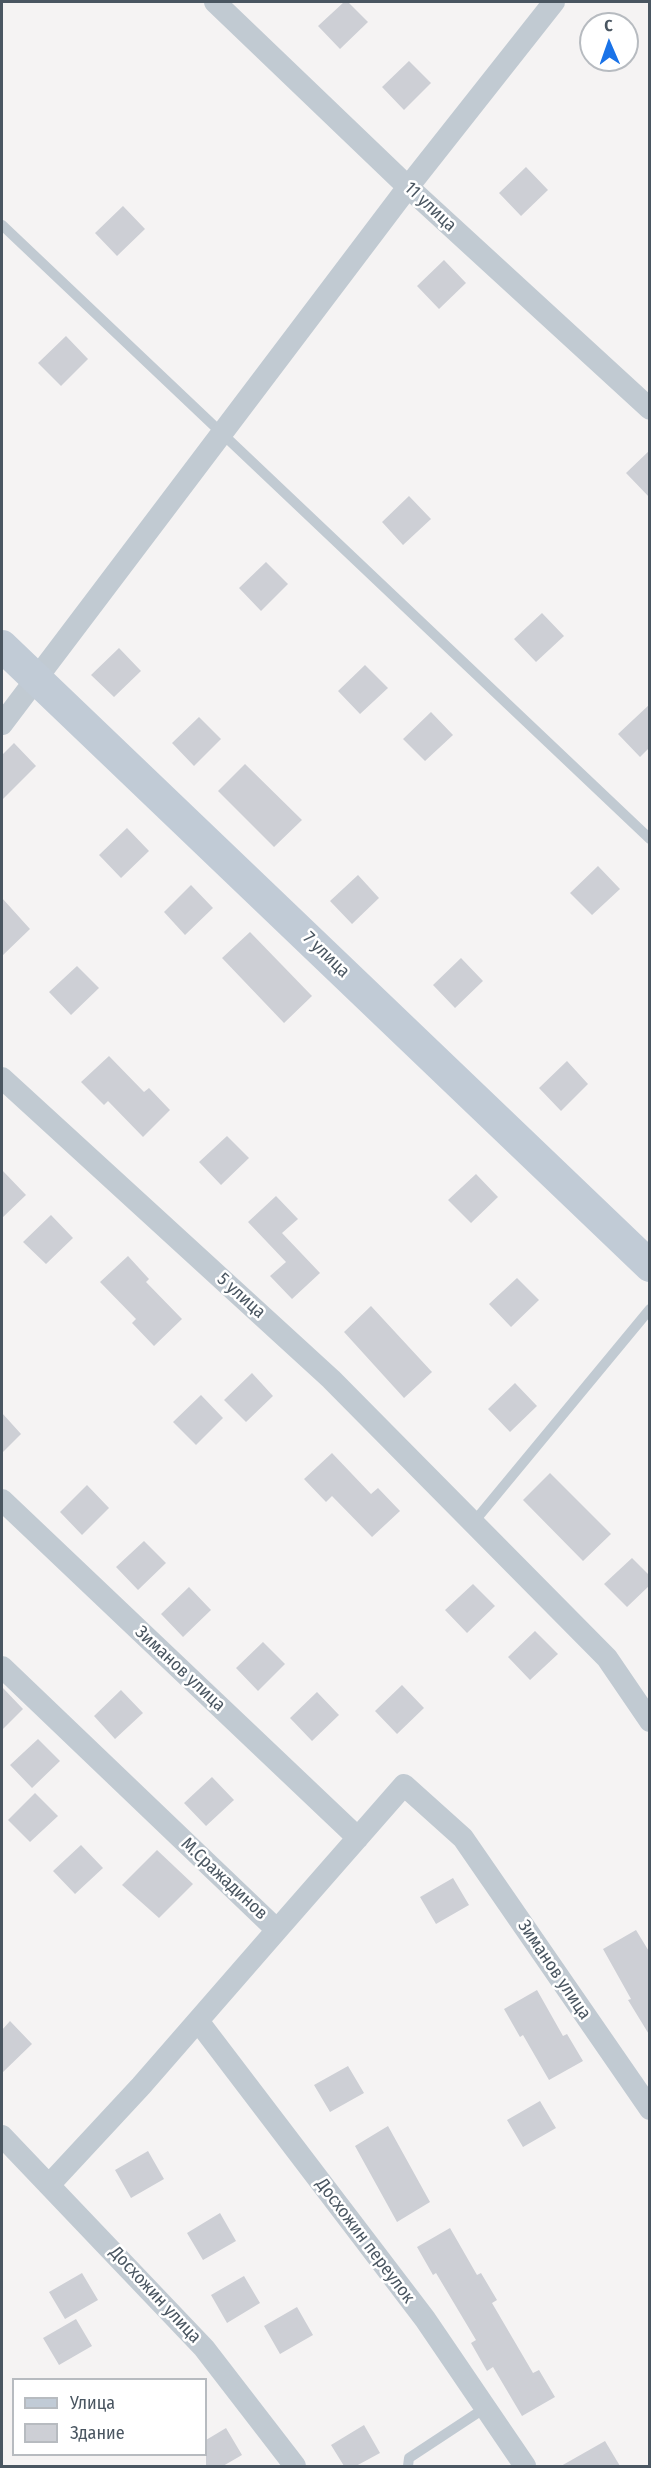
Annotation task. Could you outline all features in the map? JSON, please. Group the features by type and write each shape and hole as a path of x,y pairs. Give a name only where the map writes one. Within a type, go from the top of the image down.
{"street":[{"name":"11 улица","path":"214,2 408,187 650,409"},
{"path":"2,724 408,187 554,2"},
{"name":"7 улица","path":"2,646 650,1266"},
{"name":"5 улица","path":"2,1078 331,1379 607,1658 650,1721"},
{"name":"Зиманов улица","path":"2,1500 358,1838 404,1785 463,1838 650,2109"},
{"name":"М.Сражадинов","path":"2,1667 277,1930 49,2185"},
{"path":"277,1930 358,1838"},
{"name":"Досхожин переулок","path":"198,2021 425,2319 525,2466"},
{"name":"Досхожин улица","path":"2,2136 204,2348 295,2466"}],"lane":[{"path":"2,225 650,839"},
{"path":"472,1523 650,1310"},
{"path":"408,2466 409,2458 485,2408"}],"building":[{"path":"344,2 348,2 368,22 340,49 318,26"},
{"path":"409,61 431,83 404,110 382,87"},
{"path":"526,167 548,190 521,216 499,193"},
{"path":"123,206 145,229 117,256 95,233"},
{"path":"444,260 466,283 439,309 417,286"},
{"path":"66,336 88,359 61,386 38,363"},
{"path":"650,450 650,498 626,473"},
{"path":"409,496 431,519 403,545 382,522"},
{"path":"266,562 288,584 261,611 239,588"},
{"path":"542,613 564,636 536,662 514,639"},
{"path":"119,648 141,671 114,697 91,675"},
{"path":"365,665 388,688 360,714 338,691"},
{"path":"650,704 650,747 640,757 618,734"},
{"path":"431,712 453,735 425,761 403,739"},
{"path":"199,717 221,739 194,766 172,743"},
{"path":"14,743 36,766 2,800 2,755"},
{"path":"245,764 302,820 274,847 218,791"},
{"path":"127,828 149,851 121,878 99,855"},
{"path":"598,866 620,889 592,915 570,893"},
{"path":"358,875 379,898 352,924 330,901"},
{"path":"191,885 213,908 185,935 164,912"},
{"path":"2,898 30,929 2,956"},
{"path":"250,932 312,996 284,1023 222,958"},
{"path":"461,958 483,981 455,1008 433,985"},
{"path":"77,966 99,988 71,1015 49,992"},
{"path":"109,1056 144,1092 149,1088 170,1110 143,1137 108,1101 104,1105 81,1082"},
{"path":"567,1061 588,1084 561,1111 539,1088"},
{"path":"227,1136 249,1158 221,1185 199,1162"},
{"path":"2,1170 26,1195 2,1218"},
{"path":"476,1174 498,1197 471,1223 448,1200"},
{"path":"276,1196 298,1219 282,1233 320,1273 292,1299 270,1276 286,1262 248,1222"},
{"path":"51,1215 73,1238 46,1264 23,1242"},
{"path":"128,1256 149,1279 146,1282 182,1319 154,1346 132,1323 136,1319 100,1282"},
{"path":"517,1278 539,1300 511,1327 489,1304"},
{"path":"371,1306 432,1372 404,1398 344,1332"},
{"path":"252,1373 273,1396 246,1422 224,1400"},
{"path":"515,1383 537,1406 510,1432 488,1409"},
{"path":"201,1395 223,1418 196,1445 173,1422"},
{"path":"2,1413 21,1434 2,1453"},
{"path":"332,1453 371,1494 378,1488 400,1511 372,1537 332,1496 326,1502 304,1479"},
{"path":"550,1473 611,1534 583,1561 523,1500"},
{"path":"87,1485 109,1508 82,1535 60,1512"},
{"path":"144,1541 166,1563 138,1590 116,1567"},
{"path":"632,1558 650,1576 650,1585 627,1607 604,1584"},
{"path":"473,1584 495,1606 467,1633 445,1610"},
{"path":"189,1587 211,1610 183,1637 161,1614"},
{"path":"535,1631 558,1654 530,1680 508,1657"},
{"path":"263,1642 285,1664 258,1691 236,1668"},
{"path":"402,1685 424,1708 397,1734 375,1711"},
{"path":"2,1687 23,1709 2,1730"},
{"path":"121,1690 143,1713 115,1739 94,1716"},
{"path":"317,1692 339,1715 312,1741 290,1718"},
{"path":"38,1739 60,1761 32,1788 10,1765"},
{"path":"212,1777 234,1800 206,1826 184,1803"},
{"path":"35,1793 58,1816 30,1842 8,1820"},
{"path":"81,1845 103,1868 75,1894 53,1871"},
{"path":"157,1850 193,1884 159,1918 122,1885"},
{"path":"453,1878 469,1905 436,1924 420,1897"},
{"path":"636,1930 650,1953 650,2036 628,2000 631,1999 603,1949"},
{"path":"537,1990 563,2036 567,2034 583,2061 549,2080 523,2035 520,2037 504,2009"},
{"path":"10,2021 32,2044 2,2073 2,2030"},
{"path":"348,2066 364,2093 330,2112 314,2085"},
{"path":"540,2101 556,2128 523,2147 507,2120"},
{"path":"388,2126 430,2202 397,2222 355,2146"},
{"path":"148,2151 164,2179 131,2198 115,2170"},
{"path":"220,2213 236,2241 203,2260 187,2233"},
{"path":"450,2228 477,2275 481,2273 497,2300 492,2303 533,2373 539,2370 555,2397 522,2416 493,2367 487,2371 471,2343 476,2340 436,2273 433,2275 417,2247"},
{"path":"82,2273 98,2300 65,2319 49,2292"},
{"path":"244,2276 260,2303 227,2323 211,2295"},
{"path":"297,2307 313,2335 280,2354 264,2326"},
{"path":"76,2319 92,2346 59,2365 43,2338"},
{"path":"364,2425 380,2453 356,2466 344,2466 331,2445"},
{"path":"226,2428 242,2455 223,2466 206,2466 207,2439"},
{"path":"605,2441 620,2466 561,2466"}]}
